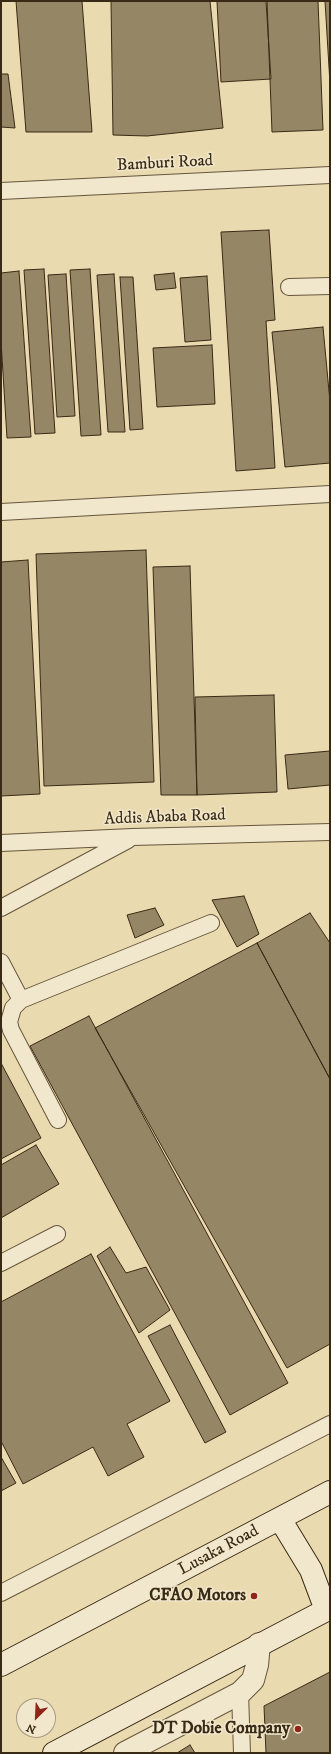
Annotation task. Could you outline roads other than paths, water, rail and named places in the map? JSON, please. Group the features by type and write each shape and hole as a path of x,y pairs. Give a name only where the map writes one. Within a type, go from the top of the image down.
{"main road":[{"name":"Lusaka Road","path":"1,1665 330,1492"},
{"path":"54,1753 328,1609 308,1565 280,1519"},
{"path":"125,1753 240,1693 253,1680 257,1665 259,1644"}],"lane":[{"name":"Bamburi Road","path":"1,191 330,175"},
{"path":"289,287 330,286"},
{"path":"1,512 330,494"},
{"name":"Addis Ababa Road","path":"1,843 132,837 330,832"},
{"path":"1,908 132,837"},
{"path":"58,1120 11,1030 9,1022 12,1008 21,1000 211,923"},
{"path":"1,962 21,1000"},
{"path":"1,1263 57,1234"},
{"path":"1,1593 330,1424"},
{"path":"240,1693 242,1753"}],"place":[{"name":"CFAO Motors","path":"254,1596"},
{"name":"DT Dobie Company","path":"298,1729"}]}
